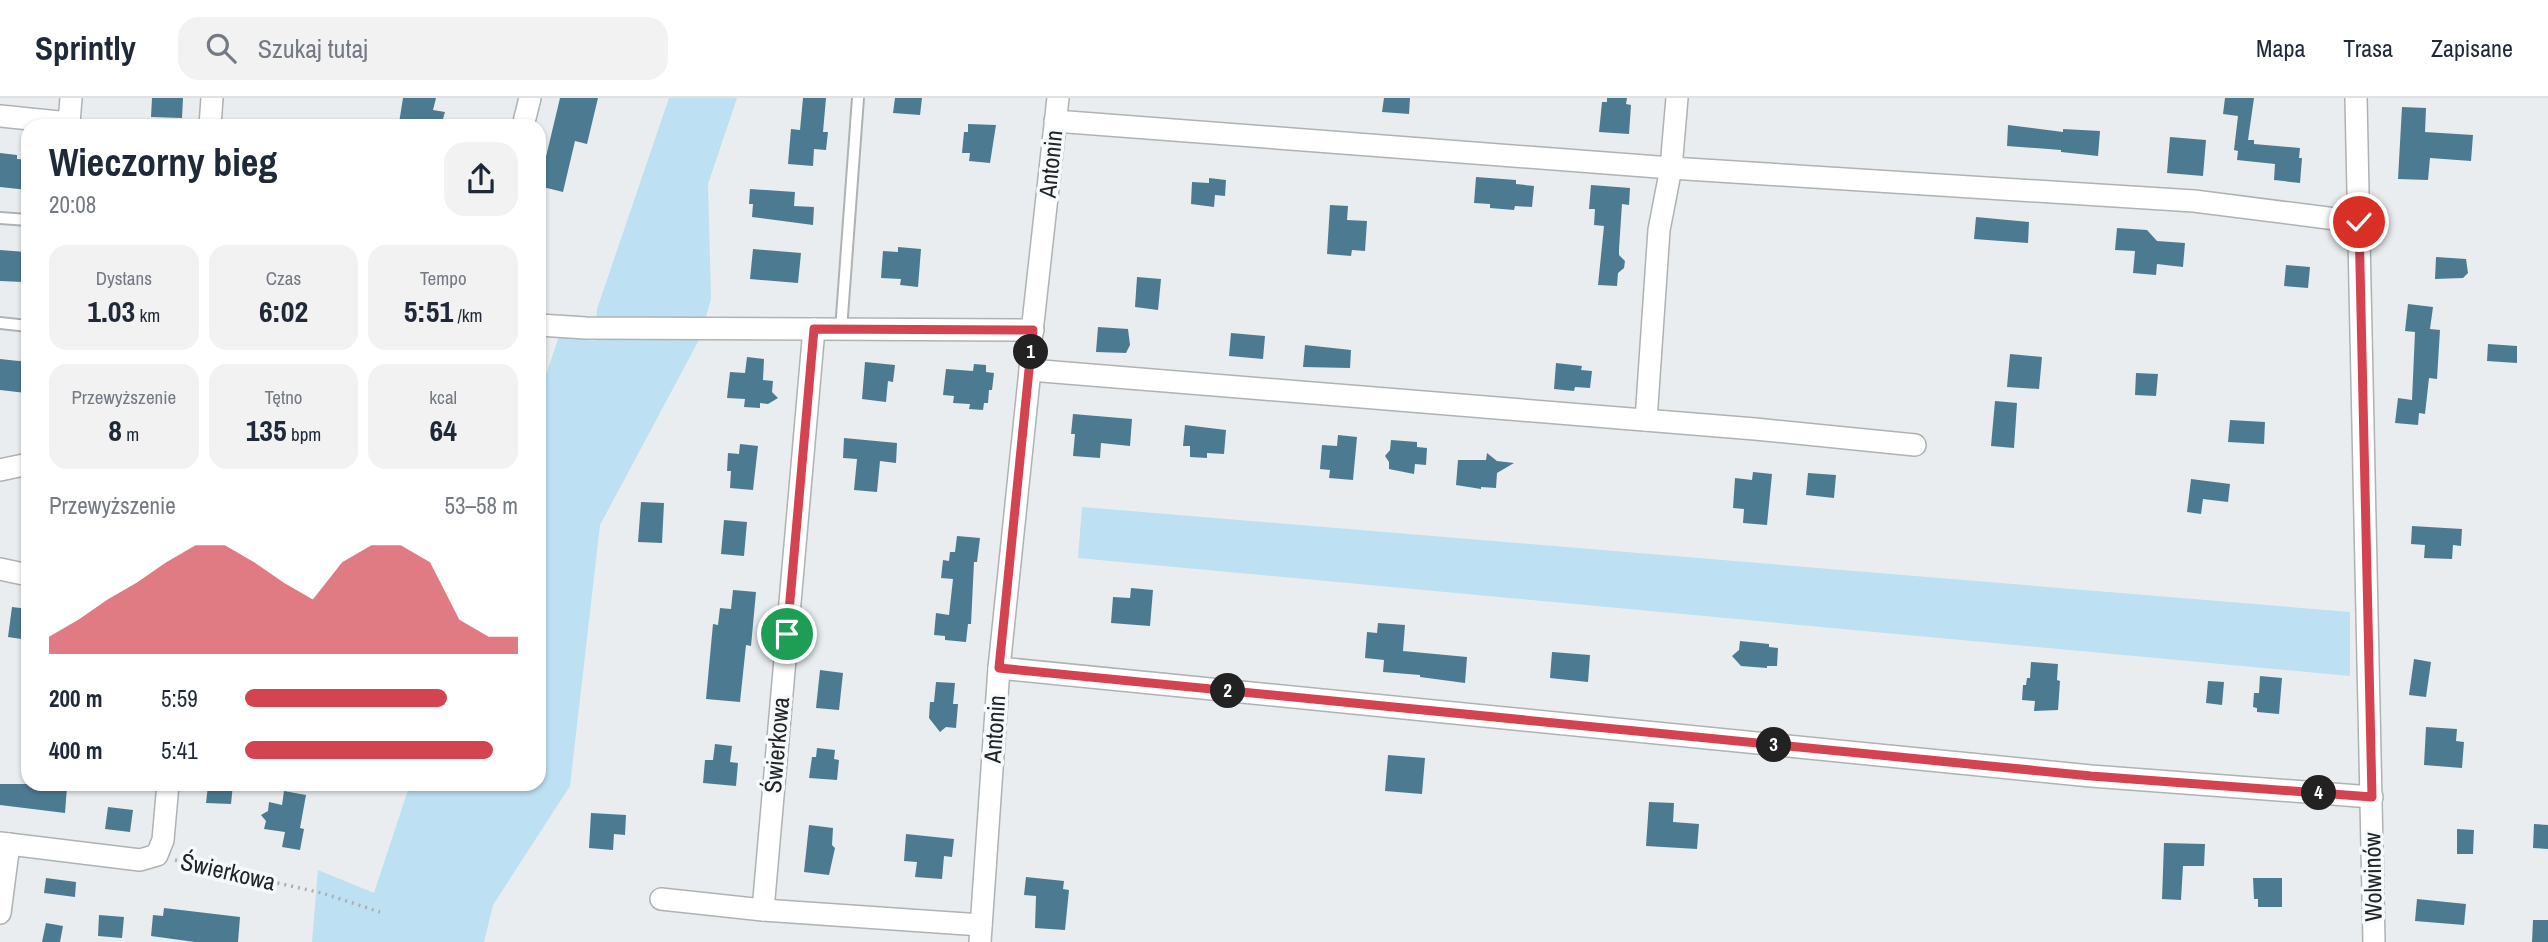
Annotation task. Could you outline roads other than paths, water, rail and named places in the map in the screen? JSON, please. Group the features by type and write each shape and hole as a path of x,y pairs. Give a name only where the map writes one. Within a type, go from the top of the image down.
{"street":[{"path":"69,119 71,98"},
{"path":"210,119 212,98"},
{"path":"525,119 530,98"},
{"name":"Antonin","path":"981,934 999,668 1058,98"},
{"path":"1646,420 1659,230 1671,168 1677,98"},
{"name":"Wolwinów","path":"2356,98 2374,942"},
{"path":"0,117 23,119"},
{"path":"1055,121 1671,168 2194,201 2359,222"},
{"path":"546,325 586,328 1033,330"},
{"name":"Świerkowa","path":"763,910 814,329"},
{"path":"1030,370 1646,420 1915,445"},
{"path":"0,470 21,466"},
{"path":"0,569 21,574"},
{"path":"999,668 2091,776 2372,797"},
{"path":"0,914 4,844 140,860 157,855 163,840 167,791"},
{"path":"661,899 981,934"}],"lane":[{"path":"841,330 858,98"},
{"path":"0,218 21,220"},
{"path":"0,323 21,325"}]}
